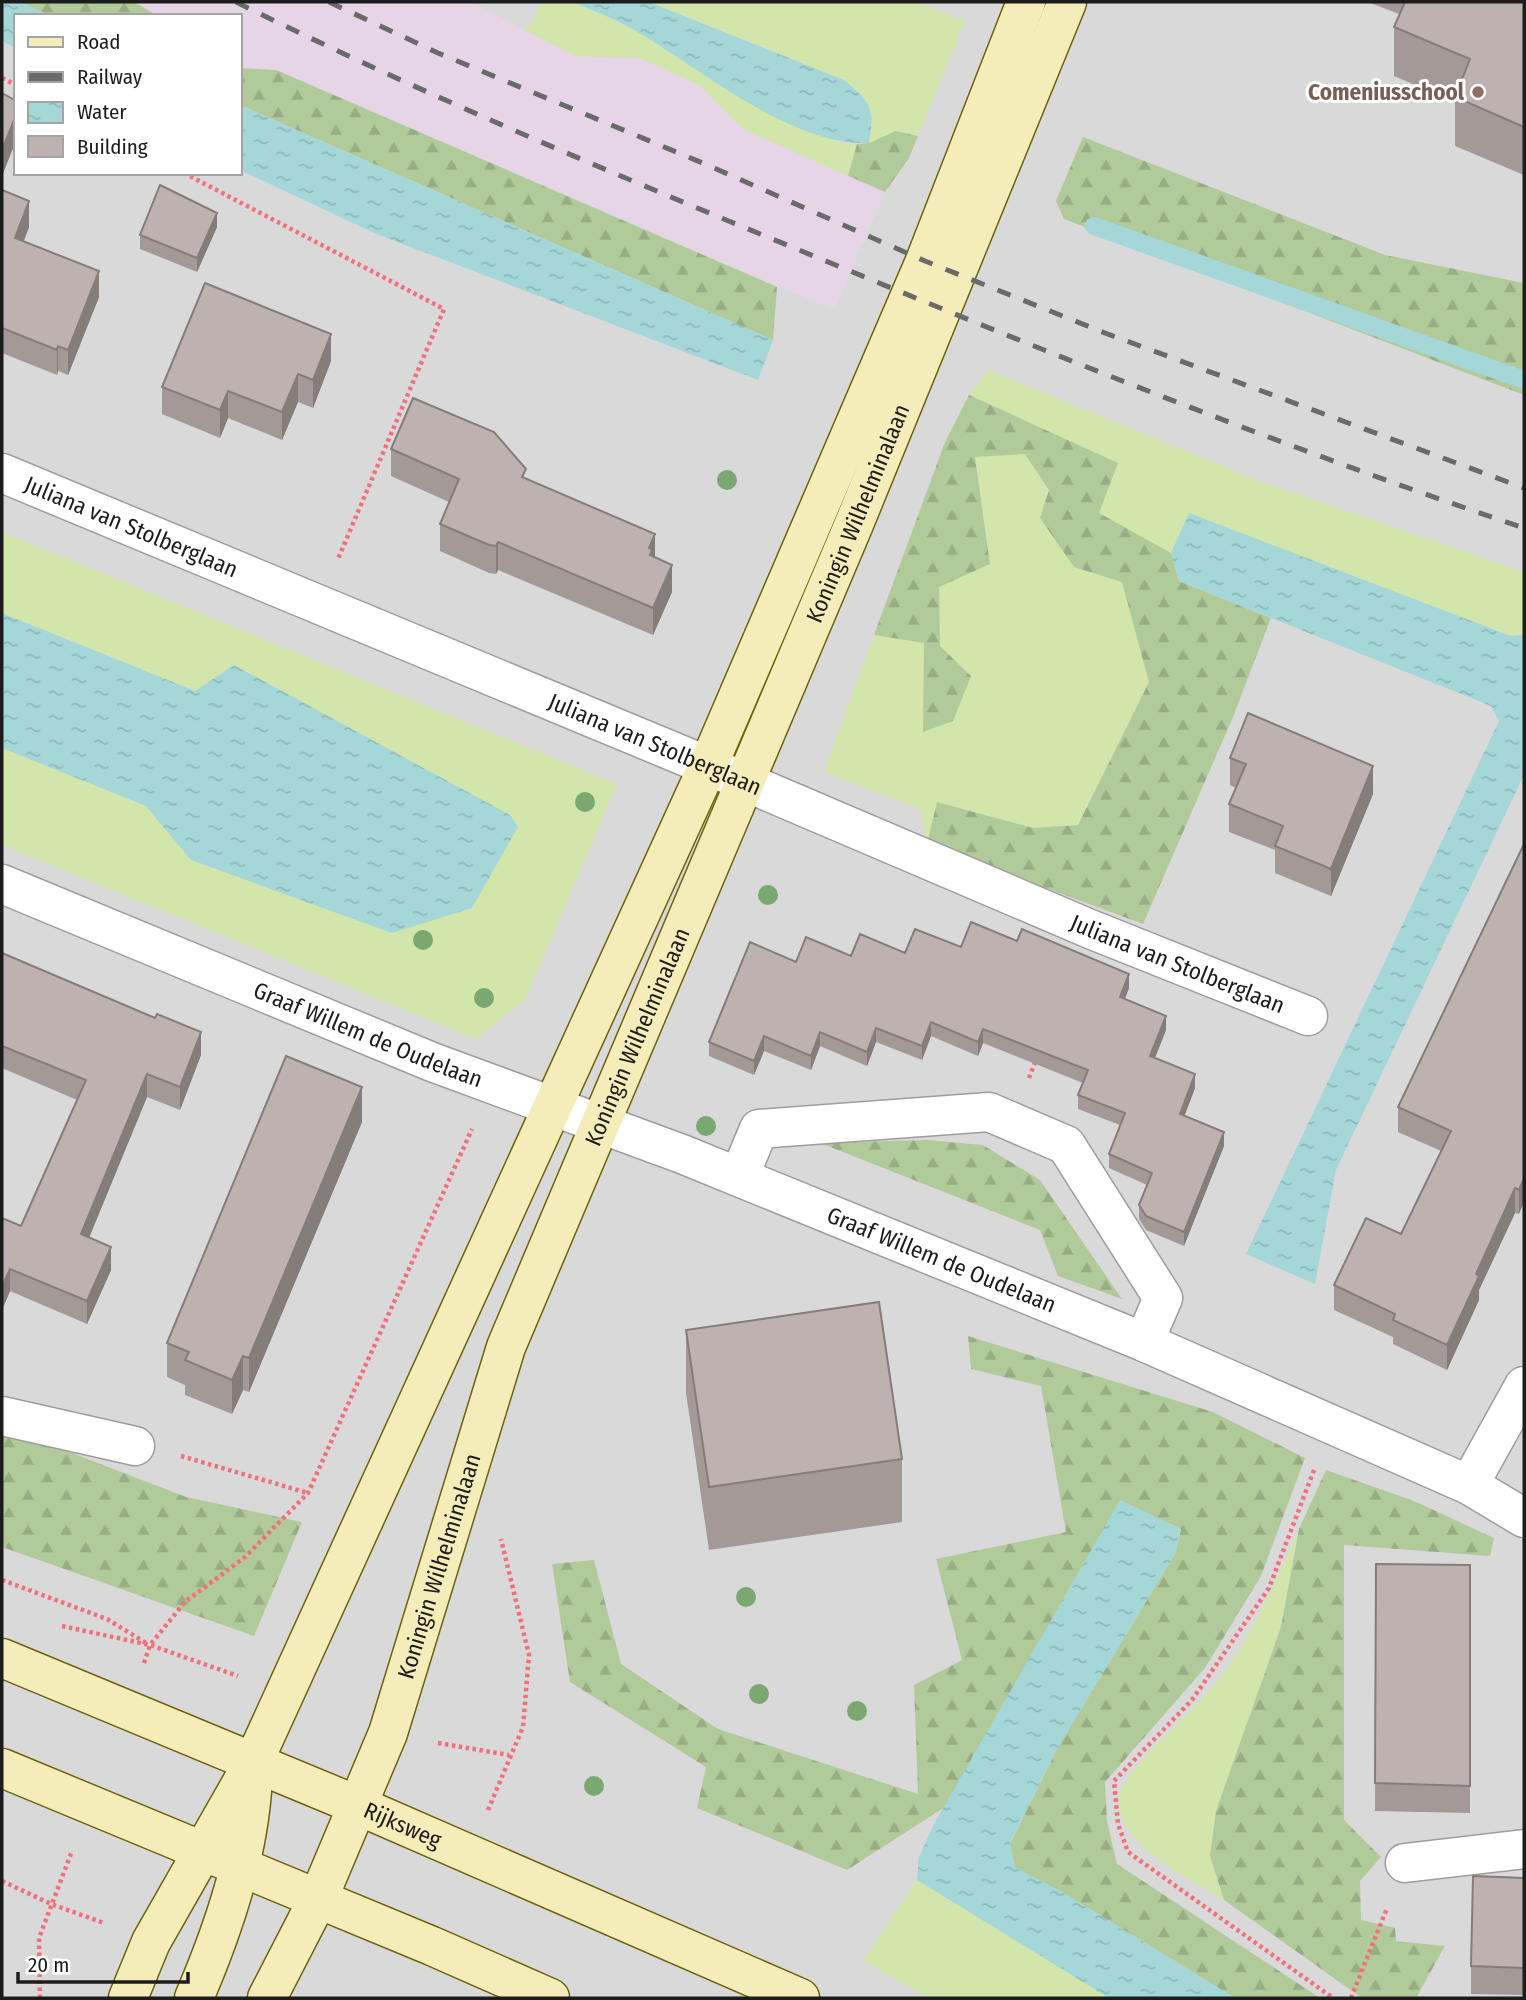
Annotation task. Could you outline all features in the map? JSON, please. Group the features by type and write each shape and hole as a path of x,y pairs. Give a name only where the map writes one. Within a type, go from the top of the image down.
{"main road":[{"name":"Koningin Wilhelminalaan","path":"128,1998 151,1942 253,1763 708,766 925,261 1026,2"},
{"name":"Koningin Wilhelminalaan","path":"267,1998 318,1899 388,1733 506,1347 746,782 1067,2"},
{"name":"Rijksweg","path":"2,1658 359,1806 800,1998"},
{"name":"Koningin Wilhelminalaan","path":"194,1998 208,1966 239,1867 252,1808 253,1763"},
{"path":"2,1768 550,1998"}],"street":[{"name":"Juliana van Stolberglaan","path":"2,473 708,766 1090,929 1308,1016"},
{"name":"Graaf Willem de Oudelaan","path":"2,884 490,1085 739,1177 1144,1342 1469,1485 1524,1518"},
{"path":"739,1177 759,1129 989,1112 1066,1145 1163,1298 1144,1342"},
{"path":"1469,1485 1524,1385"},
{"path":"2,1416 135,1446"},
{"path":"1405,1863 1524,1849"}],"path":[{"path":"188,175 444,309 319,605"},
{"path":"1011,1122 1037,1058"},
{"path":"135,1446 308,1493 449,1183 490,1085"},
{"path":"1331,1423 1269,1588 1192,1700 1114,1781 1118,1824 1128,1852 1333,1998"},
{"path":"470,1854 523,1727 529,1654 499,1533"},
{"path":"2,1580 107,1619 150,1645 50,1623"},
{"path":"1351,1998 1405,1863"},
{"path":"2,1881 51,1904 39,1938 40,1998"}],"shaded area":[{"path":"2,2 1524,2 1524,1998 2,1998"},
{"path":"134,2 471,2 575,56 640,58 699,85 743,129 885,192 834,310 276,70 242,68 242,14 155,14"}],"green space":[{"path":"21,2 134,2 155,14 45,14"},
{"path":"541,2 573,2 635,30 754,106 844,144 857,144 848,176 743,129 699,85 640,58 575,56 523,29 533,22"},
{"path":"649,2 918,2 965,21 918,136 896,131 869,143 872,121 844,80"},
{"path":"242,68 276,70 777,287 773,340 242,106"},
{"path":"896,131 918,136 909,158 885,192 848,176 857,144 869,143"},
{"path":"1083,137 1385,255 1524,283 1524,395 1064,219 1056,201"},
{"path":"988,370 1259,481 1524,572 1524,635 1511,636 1188,514 1171,553 1098,513 1117,463 969,395"},
{"path":"969,395 1118,463 1099,513 1171,553 1179,581 1271,618 1233,717 1143,924 927,844 937,802 1033,828 1078,825 1149,682 1122,582 1074,567 1040,518 1049,490 1025,454 975,457 990,564 939,587 940,646 971,676 953,721 923,732 924,643 874,635 945,442"},
{"path":"1025,453 1049,490 1074,567 1122,582 1149,682 1078,825 1033,828 937,802 927,844 920,809 824,772 874,635 924,643 923,731 971,676 940,646 939,586 990,564 975,457"},
{"path":"2,532 617,784 525,1000 476,1039 2,845 2,748 146,806 191,860 196,692 2,613"},
{"path":"927,1140 983,1145 1040,1180 1122,1299 1058,1276 1040,1230 820,1143"},
{"path":"968,1336 1213,1412 1305,1458 1261,1576 1205,1668 1105,1782 1107,1821 1117,1864 1320,1998 1235,1998 1062,1892 1015,1868 1010,1844 1058,1747 1176,1552 1181,1529 1120,1501 945,1807 847,1870 697,1808 706,1767 570,1682 552,1564 594,1560 621,1664 718,1729 918,1794 914,1685 962,1660 936,1559 1066,1532 1041,1386 971,1369"},
{"path":"2,1435 67,1451 186,1497 302,1522 254,1636 2,1547"},
{"path":"1326,1470 1414,1501 1494,1538 1490,1556 1344,1545 1344,1820 1381,1857 1360,1881 1361,1920 1395,1928 1396,1941 1445,1946 1416,1998 1362,1998 1224,1900 1210,1856 1216,1811 1281,1627 1299,1529"},
{"path":"1299,1529 1281,1627 1216,1811 1210,1856 1224,1900 1175,1871 1141,1844 1129,1830 1121,1813 1119,1796 1132,1772 1212,1688 1238,1652 1261,1611"},
{"path":"917,1880 1109,1998 929,1998 863,1961"}],"water":[{"path":"2,2 21,2 45,14 14,14 14,47 2,41"},
{"path":"573,2 649,2 844,80 860,94 869,107 869,143 839,141 778,119 629,27"},
{"path":"242,106 773,340 758,380 374,233 242,171"},
{"path":"1189,513 1511,636 1524,635 1524,775 1336,1170 1315,1284 1246,1254 1499,721 1491,706 1179,581 1171,553"},
{"path":"2,613 195,691 234,665 510,815 518,827 472,908 392,933 191,860 146,806 2,748"},
{"path":"1120,1500 1181,1529 1176,1552 1058,1747 1010,1843 1015,1867 1062,1892 1235,1998 1109,1998 917,1880 919,1857 934,1824"}],"building":[{"path":"1405,2 1524,2 1524,127 1455,97 1470,59 1394,27"},
{"path":"2,93 14,100 14,120 2,150"},
{"path":"160,185 217,213 197,258 140,235"},
{"path":"2,190 29,201 15,238 99,271 68,350 58,346 57,350 2,328"},
{"path":"205,283 331,334 313,380 298,374 282,412 228,391 220,410 162,387"},
{"path":"413,398 494,432 526,469 522,477 655,534 649,548 652,550 650,555 672,565 653,608 498,542 496,546 489,545 440,524 459,479 391,449"},
{"path":"1248,713 1373,766 1331,869 1275,846 1283,826 1229,804 1246,764 1230,758"},
{"path":"1524,844 1524,1178 1519,1190 1515,1188 1447,1345 1393,1320 1395,1314 1334,1285 1366,1218 1401,1234 1451,1131 1398,1107"},
{"path":"971,922 1017,941 1022,929 1129,974 1120,997 1166,1016 1150,1056 1195,1074 1180,1114 1224,1132 1184,1232 1146,1216 1139,1205 1152,1173 1109,1154 1125,1113 1078,1095 1088,1070 983,1029 978,1042 931,1022 922,1046 876,1028 867,1052 820,1032 811,1056 764,1036 754,1061 709,1042 750,942 796,962 806,937 851,956 860,934 905,953 915,929 961,947"},
{"path":"2,953 155,1018 157,1014 201,1032 180,1087 147,1074 81,1234 111,1247 87,1301 10,1269 2,1287 2,1218 21,1226 86,1080 2,1046"},
{"path":"286,1056 362,1087 249,1358 243,1356 232,1380 185,1360 189,1352 167,1343"},
{"path":"879,1302 902,1459 709,1487 686,1330"},
{"path":"1376,1564 1470,1565 1470,1786 1375,1783"},
{"path":"1473,1876 1524,1878 1524,1968 1471,1966"}],"waterway":[{"path":"1094,226 1524,380"}],"railway":[{"path":"236,2 535,139 923,301 1265,436 1524,528"},
{"path":"329,2 438,53 705,164 925,261 1105,333 1524,488"}],"place":[{"name":"Comeniusschool","path":"1478,92"}]}
